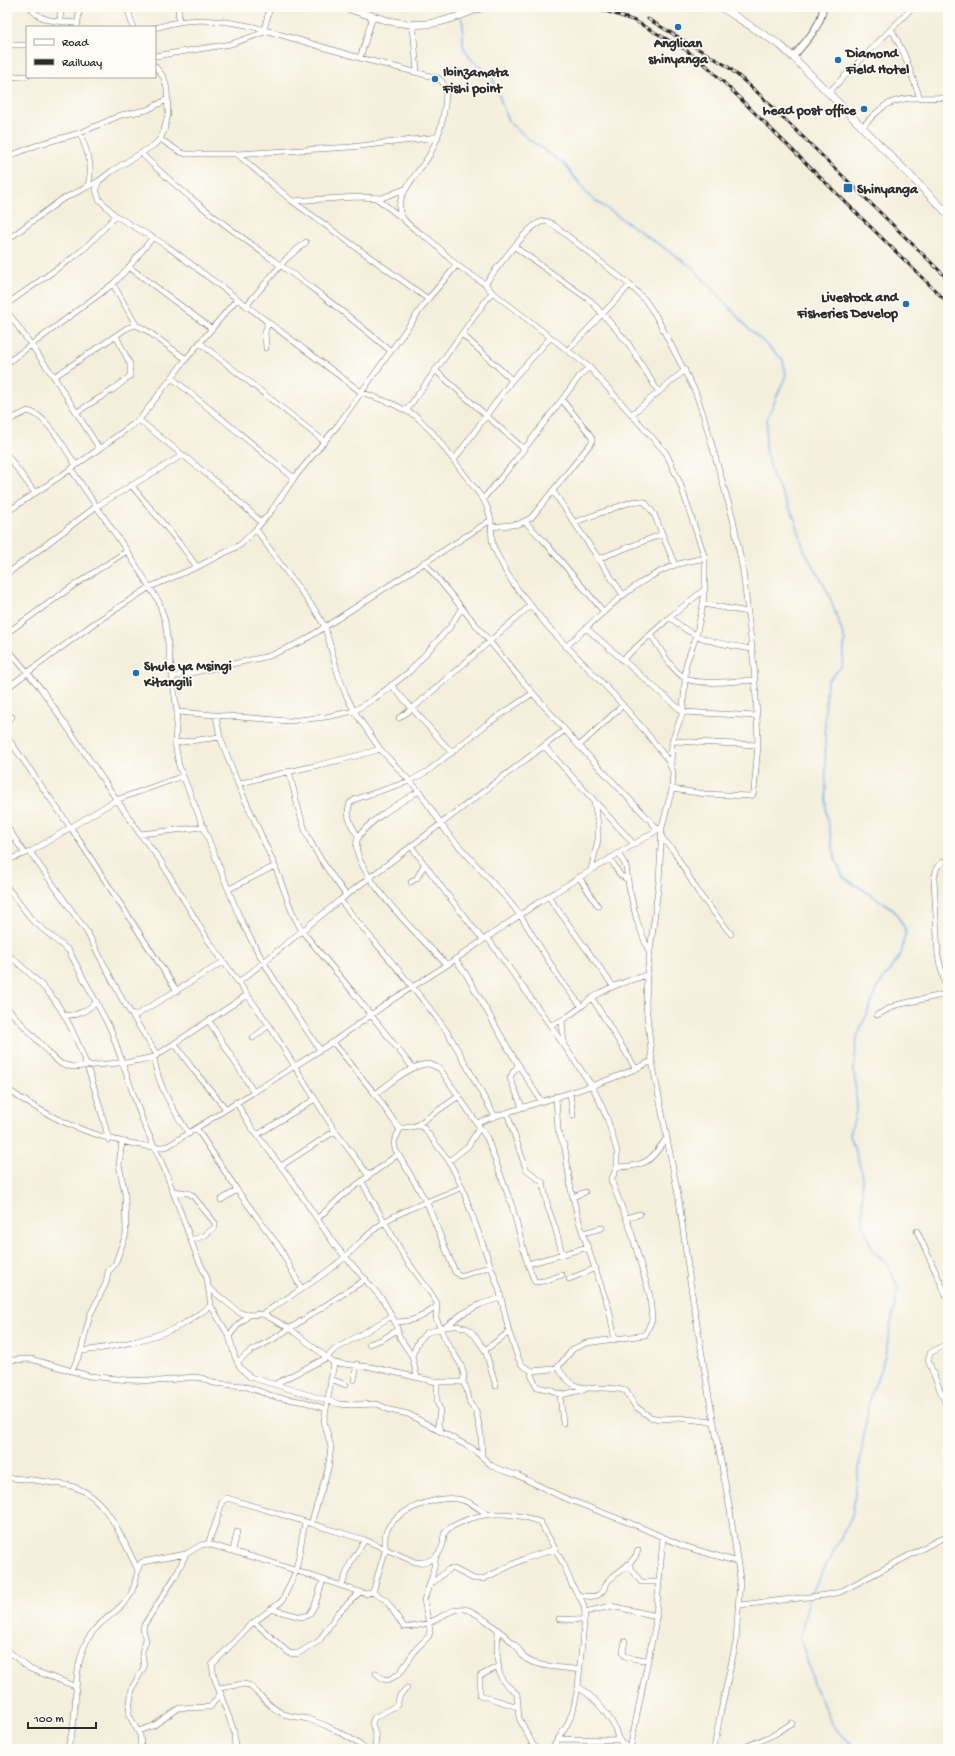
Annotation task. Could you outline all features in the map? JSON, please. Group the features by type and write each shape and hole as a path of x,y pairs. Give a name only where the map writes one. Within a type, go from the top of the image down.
{"highway":[{"path":"344,7 394,22 413,25 447,20 483,7"},
{"path":"722,7 780,45 948,214"}],"main road":[{"path":"793,57 818,23 823,13 823,7"}],"street":[{"path":"30,7 40,18 77,25 80,7"},
{"path":"60,21 61,7"},
{"path":"127,7 133,26"},
{"path":"178,7 179,22"},
{"path":"266,30 270,7"},
{"path":"828,93 892,30 913,7"},
{"path":"360,58 373,16"},
{"path":"156,28 191,20 238,23 360,58 438,78 445,85 446,94 438,137 430,154 400,200 399,206 402,219"},
{"path":"413,25 417,72"},
{"path":"156,56 231,44 266,30"},
{"path":"892,30 904,54 920,98"},
{"path":"7,45 26,45"},
{"path":"7,240 61,200 88,185 99,181 112,171 154,145 160,139 167,123 168,99 166,83 156,68"},
{"path":"7,77 26,76"},
{"path":"862,127 885,106 899,101 920,98 948,98"},
{"path":"7,157 40,144 80,133 126,114 150,109 168,99"},
{"path":"80,133 90,158 91,176 88,185"},
{"path":"160,139 180,152 186,154 237,154 351,147 438,137"},
{"path":"141,153 165,177 192,200 324,297 391,350"},
{"path":"237,154 292,201 428,299"},
{"path":"99,181 96,189 99,199 116,216 153,237 192,264 362,392 406,411 424,423 454,460 488,507 491,520 492,540 498,558 530,606 566,647 623,705 656,744 671,766"},
{"path":"292,201 357,197 387,197 407,188"},
{"path":"376,198 430,240 457,265 485,284 492,292 589,367 666,453 680,483 705,558 705,589 703,604 696,637 686,664 683,712 672,741 672,789 660,828 662,837 658,887 647,975 647,1018 652,1061 684,1229 690,1282 740,1579 740,1604 736,1642 714,1749"},
{"path":"7,304 86,247 116,216"},
{"path":"485,284 534,226 540,222 547,221 569,236 630,285 645,300 656,316 685,370 704,414 733,519 744,571 755,680 757,716 758,745 755,788 752,796 705,794 672,789"},
{"path":"7,363 113,284 153,237"},
{"path":"246,306 293,252 306,242"},
{"path":"515,247 579,291 603,314 628,343 658,391"},
{"path":"7,688 99,620 150,587 233,550 256,529 294,478 325,442 428,299 457,265"},
{"path":"129,267 212,329"},
{"path":"113,284 136,325 146,330 186,359"},
{"path":"568,350 630,285"},
{"path":"406,411 492,292"},
{"path":"7,511 71,469 139,420 186,359 237,299"},
{"path":"7,310 54,377 99,448"},
{"path":"266,348 265,333 268,322"},
{"path":"54,377 126,328 136,325"},
{"path":"462,334 512,380"},
{"path":"77,412 114,389 130,376 130,364 116,336"},
{"path":"454,460 512,380 550,338"},
{"path":"200,343 325,442"},
{"path":"483,499 524,449 579,377 589,367"},
{"path":"435,370 524,449"},
{"path":"631,414 685,370"},
{"path":"172,378 294,478"},
{"path":"491,527 508,526 525,522 537,512 593,441 581,422 562,400"},
{"path":"7,423 13,418 28,411 39,416 56,435 76,465"},
{"path":"139,420 224,488 261,522"},
{"path":"7,574 97,506 183,455"},
{"path":"7,456 35,493"},
{"path":"71,469 127,551 158,602 165,621 177,712 177,758 183,776 239,916 265,963 320,1050"},
{"path":"131,485 181,545 197,567"},
{"path":"553,491 623,595"},
{"path":"575,522 625,504 641,500 651,509 675,565"},
{"path":"172,677 269,656 302,641 491,520"},
{"path":"525,522 543,540 604,612"},
{"path":"256,529 315,610 325,627 338,674 354,711 380,749 419,791 441,823 520,915 560,979 581,1006"},
{"path":"598,559 662,534"},
{"path":"7,633 70,588 127,551"},
{"path":"566,647 623,595 647,579 675,565 705,558"},
{"path":"424,562 461,609 579,746 660,828"},
{"path":"622,660 670,617 705,589"},
{"path":"703,604 748,612"},
{"path":"399,718 412,709 530,606"},
{"path":"177,712 289,721 326,717 354,711 366,705 409,672 450,627 461,609"},
{"path":"670,617 680,628 696,637 728,646 752,649"},
{"path":"586,628 683,712 757,716"},
{"path":"651,635 674,667 685,679 698,682 755,680"},
{"path":"7,648 42,690 116,800 171,876 195,920 223,962 269,1025 335,1131 369,1176"},
{"path":"391,685 452,753"},
{"path":"359,837 349,820 348,814 350,803 356,799 410,781 428,771 487,724 533,693"},
{"path":"579,746 623,705"},
{"path":"216,716 220,737 238,784 275,866 292,912 302,931 371,1014 413,1068"},
{"path":"7,720 12,717"},
{"path":"238,983 265,963 346,895 565,730"},
{"path":"176,743 220,737"},
{"path":"7,738 71,828 157,958 177,991"},
{"path":"672,741 758,745"},
{"path":"544,746 634,843"},
{"path":"238,784 289,771 335,763 380,749"},
{"path":"289,771 308,837 346,895"},
{"path":"7,860 28,853 116,800 183,776"},
{"path":"419,791 371,824 359,837 356,845 370,878 404,920 447,964"},
{"path":"591,870 598,840 598,823 594,801"},
{"path":"7,827 87,932 122,999 155,1056 158,1078 188,1134"},
{"path":"140,834 204,827"},
{"path":"7,1088 29,1104 47,1114 85,1131 110,1140 154,1147 168,1146 197,1129 253,1091 333,1042 371,1014 548,896 660,828"},
{"path":"662,837 673,850 700,895 731,934"},
{"path":"411,846 424,865 485,938 550,1025 592,1086 607,1118 617,1151 617,1167 611,1180 626,1218 650,1296 652,1320 650,1328 645,1335 591,1342 577,1347 558,1367 532,1371 520,1362 509,1332 501,1298 491,1266 462,1187 449,1161 426,1130 417,1125"},
{"path":"618,853 626,866 640,929 650,953"},
{"path":"610,858 620,875 628,880"},
{"path":"877,1015 897,1004 948,995 938,956 936,933 937,910 934,879 937,867 943,862 948,862"},
{"path":"411,882 417,878 424,865"},
{"path":"229,889 275,866"},
{"path":"579,877 598,906"},
{"path":"7,887 32,920 69,951 117,1045 143,1122 173,1191 209,1288 211,1306 230,1336 237,1362 243,1371 250,1377 327,1400 350,1405 370,1403 408,1414 482,1456 491,1465 498,1469 517,1475 586,1507 640,1527 693,1550 738,1562"},
{"path":"548,896 613,986"},
{"path":"340,900 412,987 452,1039 495,1116"},
{"path":"7,954 52,997 64,1015 86,1066 110,1140"},
{"path":"455,959 473,986 541,1101"},
{"path":"133,1017 223,962"},
{"path":"550,1025 562,1020 592,998 613,986 647,975"},
{"path":"7,1008 61,1064 71,1067 122,1062 155,1056 209,1022 247,995"},
{"path":"592,998 636,1069"},
{"path":"64,1015 71,1016 82,1012 96,1002"},
{"path":"562,1020 564,1047"},
{"path":"209,1022 253,1091"},
{"path":"254,1038 269,1025"},
{"path":"333,1042 375,1094 400,1129"},
{"path":"175,1044 192,1068 226,1109"},
{"path":"449,1161 464,1150 479,1125 495,1116 592,1086 636,1069 652,1061"},
{"path":"375,1094 413,1068 428,1064 433,1065 445,1075 479,1125 494,1155 512,1206 528,1264 535,1282 544,1281 562,1275"},
{"path":"519,1065 510,1078 522,1107"},
{"path":"570,1093 573,1116"},
{"path":"400,1129 417,1125 459,1096"},
{"path":"556,1096 558,1130 565,1148 568,1177 583,1233 609,1309 615,1340"},
{"path":"258,1135 315,1099"},
{"path":"236,1102 317,1219 346,1257 383,1300 395,1322 397,1330 412,1356 417,1377"},
{"path":"507,1113 526,1169 532,1176 543,1183 550,1215 555,1227 562,1254"},
{"path":"197,1129 237,1190 280,1248 301,1288"},
{"path":"400,1129 394,1142 397,1155 427,1203 455,1272 461,1276 491,1266"},
{"path":"280,1166 335,1131"},
{"path":"617,1167 629,1167 652,1159 667,1137"},
{"path":"72,1371 80,1351 87,1323 106,1283 108,1272 115,1264 126,1234 125,1193 118,1165 122,1142"},
{"path":"317,1219 327,1208 397,1155"},
{"path":"362,1182 405,1258 437,1303 436,1318 443,1327 446,1339 461,1365 464,1375 463,1382 467,1389 471,1406 476,1411 481,1434 482,1456"},
{"path":"263,1314 346,1257 361,1240 384,1222 400,1213 427,1203 462,1187"},
{"path":"221,1200 237,1190"},
{"path":"173,1191 192,1195 199,1202 204,1212 214,1221 215,1227 207,1234 191,1240"},
{"path":"573,1197 585,1192"},
{"path":"626,1218 640,1214"},
{"path":"583,1233 602,1228"},
{"path":"917,1231 948,1299"},
{"path":"528,1264 588,1247"},
{"path":"568,1279 596,1268"},
{"path":"237,1362 251,1351 366,1279"},
{"path":"209,1288 240,1313 263,1314 289,1328 334,1363 357,1364 437,1382 463,1382"},
{"path":"412,1356 418,1342 423,1336 443,1327 462,1314 481,1304 501,1298"},
{"path":"80,1351 114,1346 156,1335 186,1323 211,1306"},
{"path":"395,1322 415,1320 424,1316 436,1307"},
{"path":"230,1336 249,1314"},
{"path":"276,1384 299,1370 326,1358 334,1350 392,1316"},
{"path":"443,1327 461,1325 468,1328 485,1350 496,1386"},
{"path":"369,1344 397,1330"},
{"path":"485,1350 509,1332"},
{"path":"948,1343 930,1353 928,1360 948,1410"},
{"path":"7,1359 31,1359 102,1378 147,1382 198,1377 213,1383 244,1386 276,1397 305,1402 326,1409"},
{"path":"235,1749 234,1731 212,1668 213,1662 254,1622 282,1601 296,1571 308,1523 328,1469 331,1447 324,1421 334,1363"},
{"path":"354,1380 357,1364"},
{"path":"558,1367 569,1383 586,1389"},
{"path":"532,1371 531,1375 537,1387 551,1390 560,1395 567,1395 586,1389 602,1387 626,1390 635,1406 646,1415 655,1419 679,1418 713,1422"},
{"path":"331,1379 346,1385"},
{"path":"437,1382 437,1401 440,1409 438,1424 442,1433"},
{"path":"560,1395 563,1424"},
{"path":"7,1478 70,1485 88,1493 96,1500 111,1519 138,1570"},
{"path":"208,1544 222,1502 225,1498 231,1498 365,1540 415,1562 422,1563 429,1562 442,1548 443,1536 448,1528 474,1516 487,1514 506,1515 540,1522 583,1603 585,1612 578,1687 570,1720 552,1749"},
{"path":"372,1592 385,1549 384,1536 390,1525 409,1510 438,1500 458,1499 487,1514"},
{"path":"233,1551 237,1532"},
{"path":"740,1604 826,1595 840,1592 948,1535"},
{"path":"578,1687 598,1703 612,1723 619,1740 632,1749 656,1616 663,1538"},
{"path":"342,1585 351,1562 365,1540"},
{"path":"67,1749 72,1736 76,1674 84,1647 89,1637 106,1618 122,1605 129,1596 139,1565 144,1561 186,1554 201,1545 208,1544 233,1551 366,1594 372,1592 386,1600 404,1627 429,1623 448,1613 462,1609 476,1614 515,1645 524,1657 532,1662 580,1670"},
{"path":"429,1586 449,1569 474,1579 483,1579 524,1559 555,1549"},
{"path":"578,1595 598,1595 603,1591 608,1581 635,1557 638,1550"},
{"path":"141,1749 138,1731 129,1715 129,1710 132,1688 144,1667 142,1652 146,1641 143,1629 186,1554"},
{"path":"376,1673 383,1679 388,1680 402,1671 417,1648 429,1636 429,1623 424,1603 436,1555"},
{"path":"628,1564 641,1582 659,1582"},
{"path":"271,1608 301,1617 309,1615 315,1605 323,1580"},
{"path":"254,1622 289,1653 295,1654 321,1639 338,1613 360,1592"},
{"path":"585,1612 611,1606 656,1616"},
{"path":"559,1619 584,1620"},
{"path":"498,1631 497,1650 503,1680 517,1694 522,1725 533,1745 538,1749"},
{"path":"625,1642 623,1652 625,1656 648,1660"},
{"path":"7,1650 30,1668 75,1686"},
{"path":"499,1666 480,1676 480,1695 518,1707"},
{"path":"219,1688 243,1684 249,1685 275,1710 285,1715 309,1720 334,1730 359,1743 365,1749"},
{"path":"375,1749 376,1737 372,1723 374,1718 397,1705 400,1695 407,1688"},
{"path":"138,1731 153,1726 179,1708 210,1706 221,1693"},
{"path":"740,1749 775,1734 792,1723"},
{"path":"558,1739 619,1740"}],"waterway":[{"path":"457,7 459,13"},
{"path":"461,18 463,24 463,46 471,59 492,76 508,121 527,138 565,165 590,197 692,267 747,327 783,360 786,375 767,419 765,448 773,476 795,519 804,550 828,592 845,640 842,666 827,682 825,713 826,812 835,858 843,877 893,909 906,930 901,954 878,987 857,1037 854,1070 857,1108 850,1135 862,1172 863,1225 873,1251 889,1266 898,1288 885,1356 869,1401 852,1516 810,1596"},
{"path":"809,1599 800,1638 815,1686 832,1725 856,1749"}],"railway":[{"path":"594,7 635,21 686,50 708,67 948,303"},
{"path":"648,19 727,66 758,93 948,279"}],"place":[{"name":"Anglican shinyanga","path":"678,27"},
{"name":"Diamond Field Hotel","path":"838,60"},
{"name":"Ibinzamata Fishi point","path":"435,79"},
{"name":"head post office","path":"864,109"},
{"name":"Shinyanga","path":"848,188"},
{"name":"Livestock and Fisheries Develop","path":"906,304"},
{"name":"Shule ya Msingi Kitangili","path":"136,673"}]}
